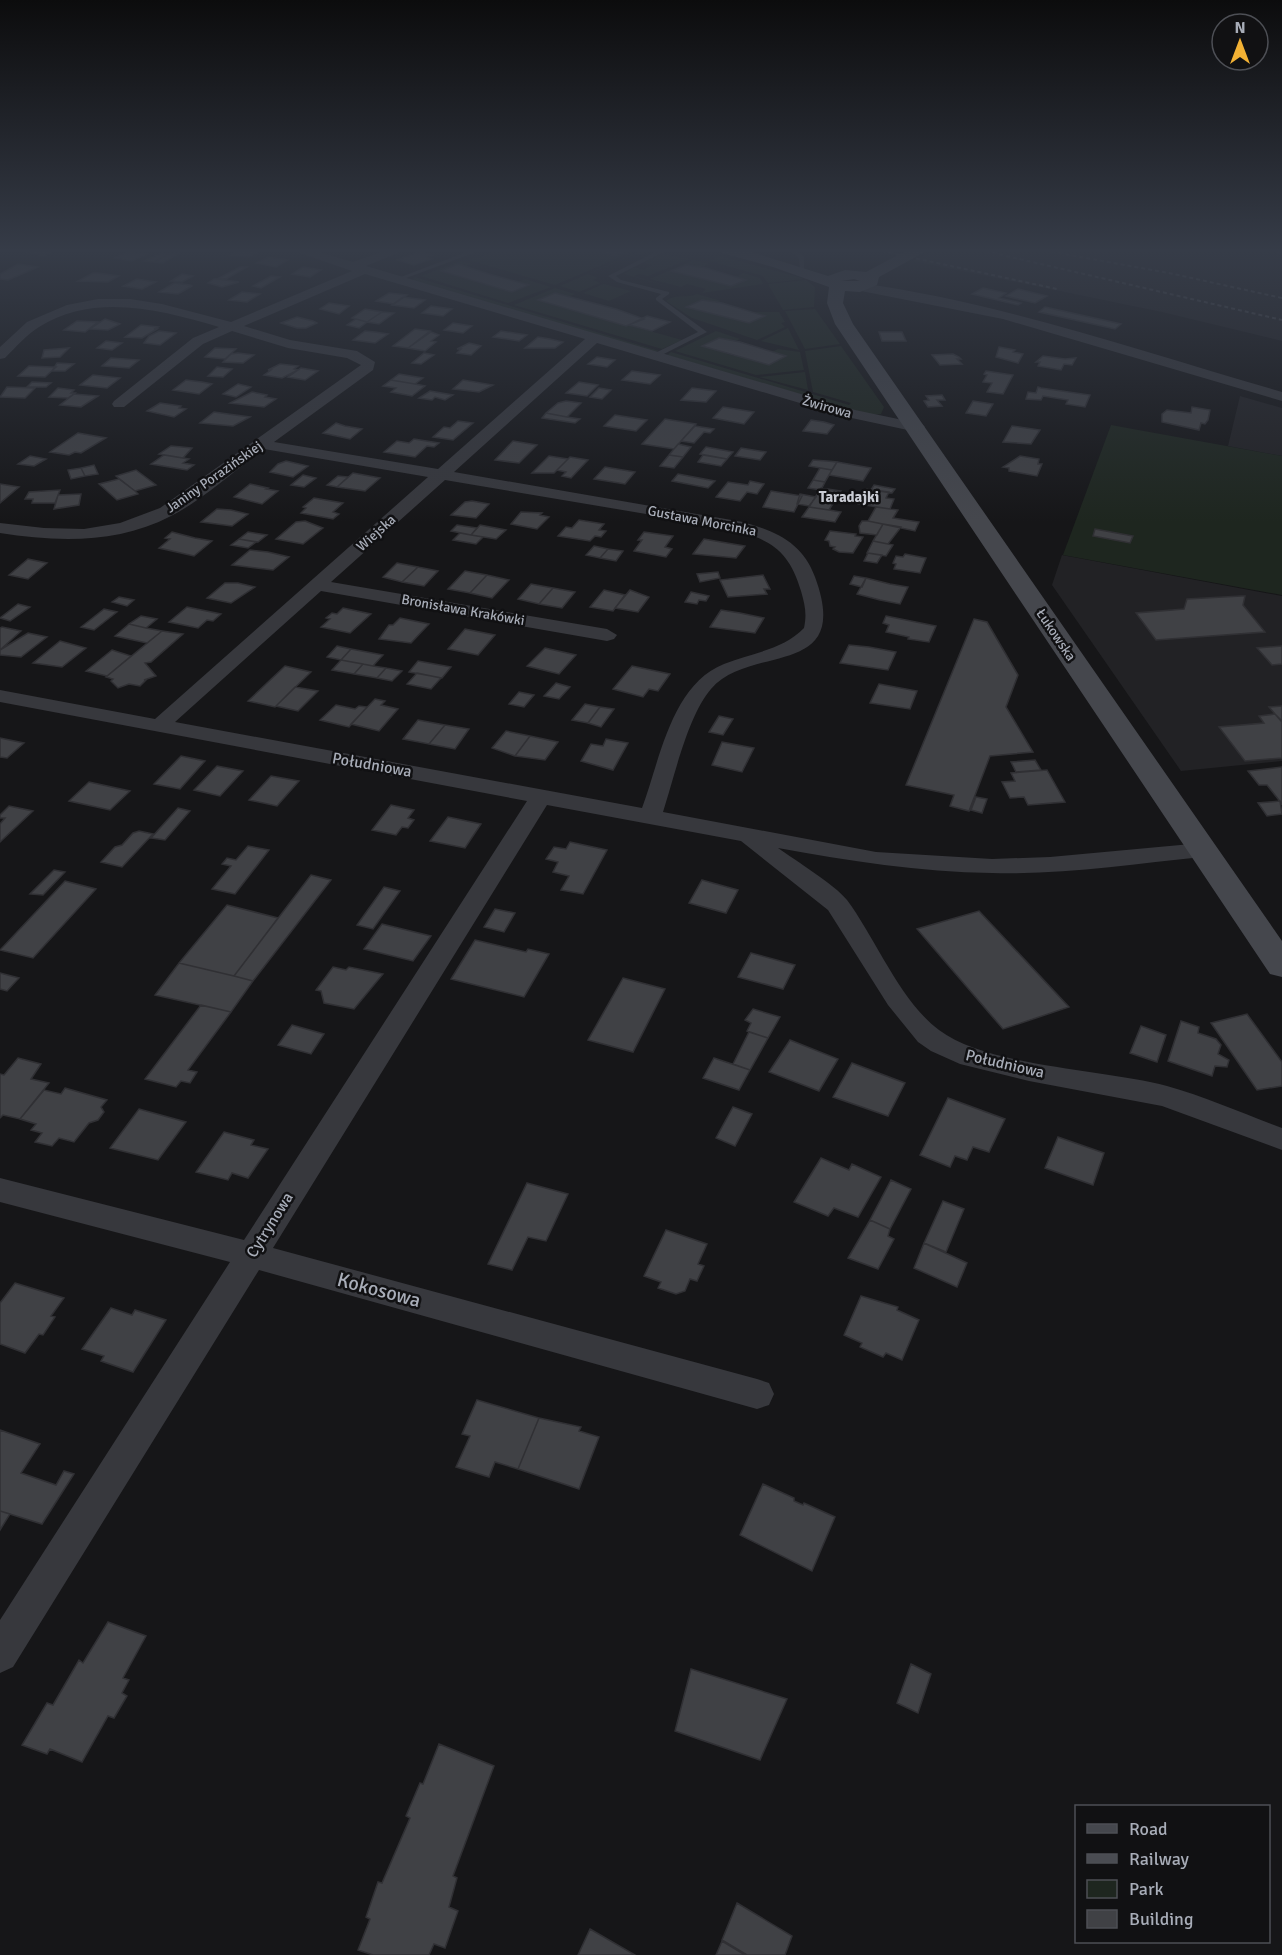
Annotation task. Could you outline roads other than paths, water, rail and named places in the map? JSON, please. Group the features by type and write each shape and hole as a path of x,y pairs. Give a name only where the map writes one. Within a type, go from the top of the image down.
{"main road":[{"name":"Łukowska","path":"855,339 1282,966"}],"street":[{"path":"0,355 17,339"},
{"path":"119,404 202,339"},
{"name":"Janiny Porazińskiej","path":"0,528 38,534 74,536 113,531 144,522 166,512 368,367 368,362 358,356 297,346 272,339"},
{"name":"Wiejska","path":"159,726 593,339"},
{"name":"Żwirowa","path":"594,339 852,414 916,427"},
{"path":"1085,339 1282,397"},
{"name":"Gustawa Morcinka","path":"261,444 723,522 761,531 787,546 802,563 816,616 812,632 790,649 737,665 706,681 692,702 650,817"},
{"name":"Bronisława Krakówki","path":"318,585 608,635"},
{"name":"Południowa","path":"0,696 876,859 992,866 1050,864 1202,850"},
{"name":"Cytrynowa","path":"0,1654 541,796"},
{"name":"Południowa","path":"745,834 837,904 897,999 927,1035 940,1044 970,1057 1029,1071 1166,1096 1282,1139"},
{"name":"Kokosowa","path":"0,1190 251,1255 757,1394"}],"lane":[{"path":"654,357 689,339"}],"district":[{"name":"Taradajki","path":"849,497"}]}
